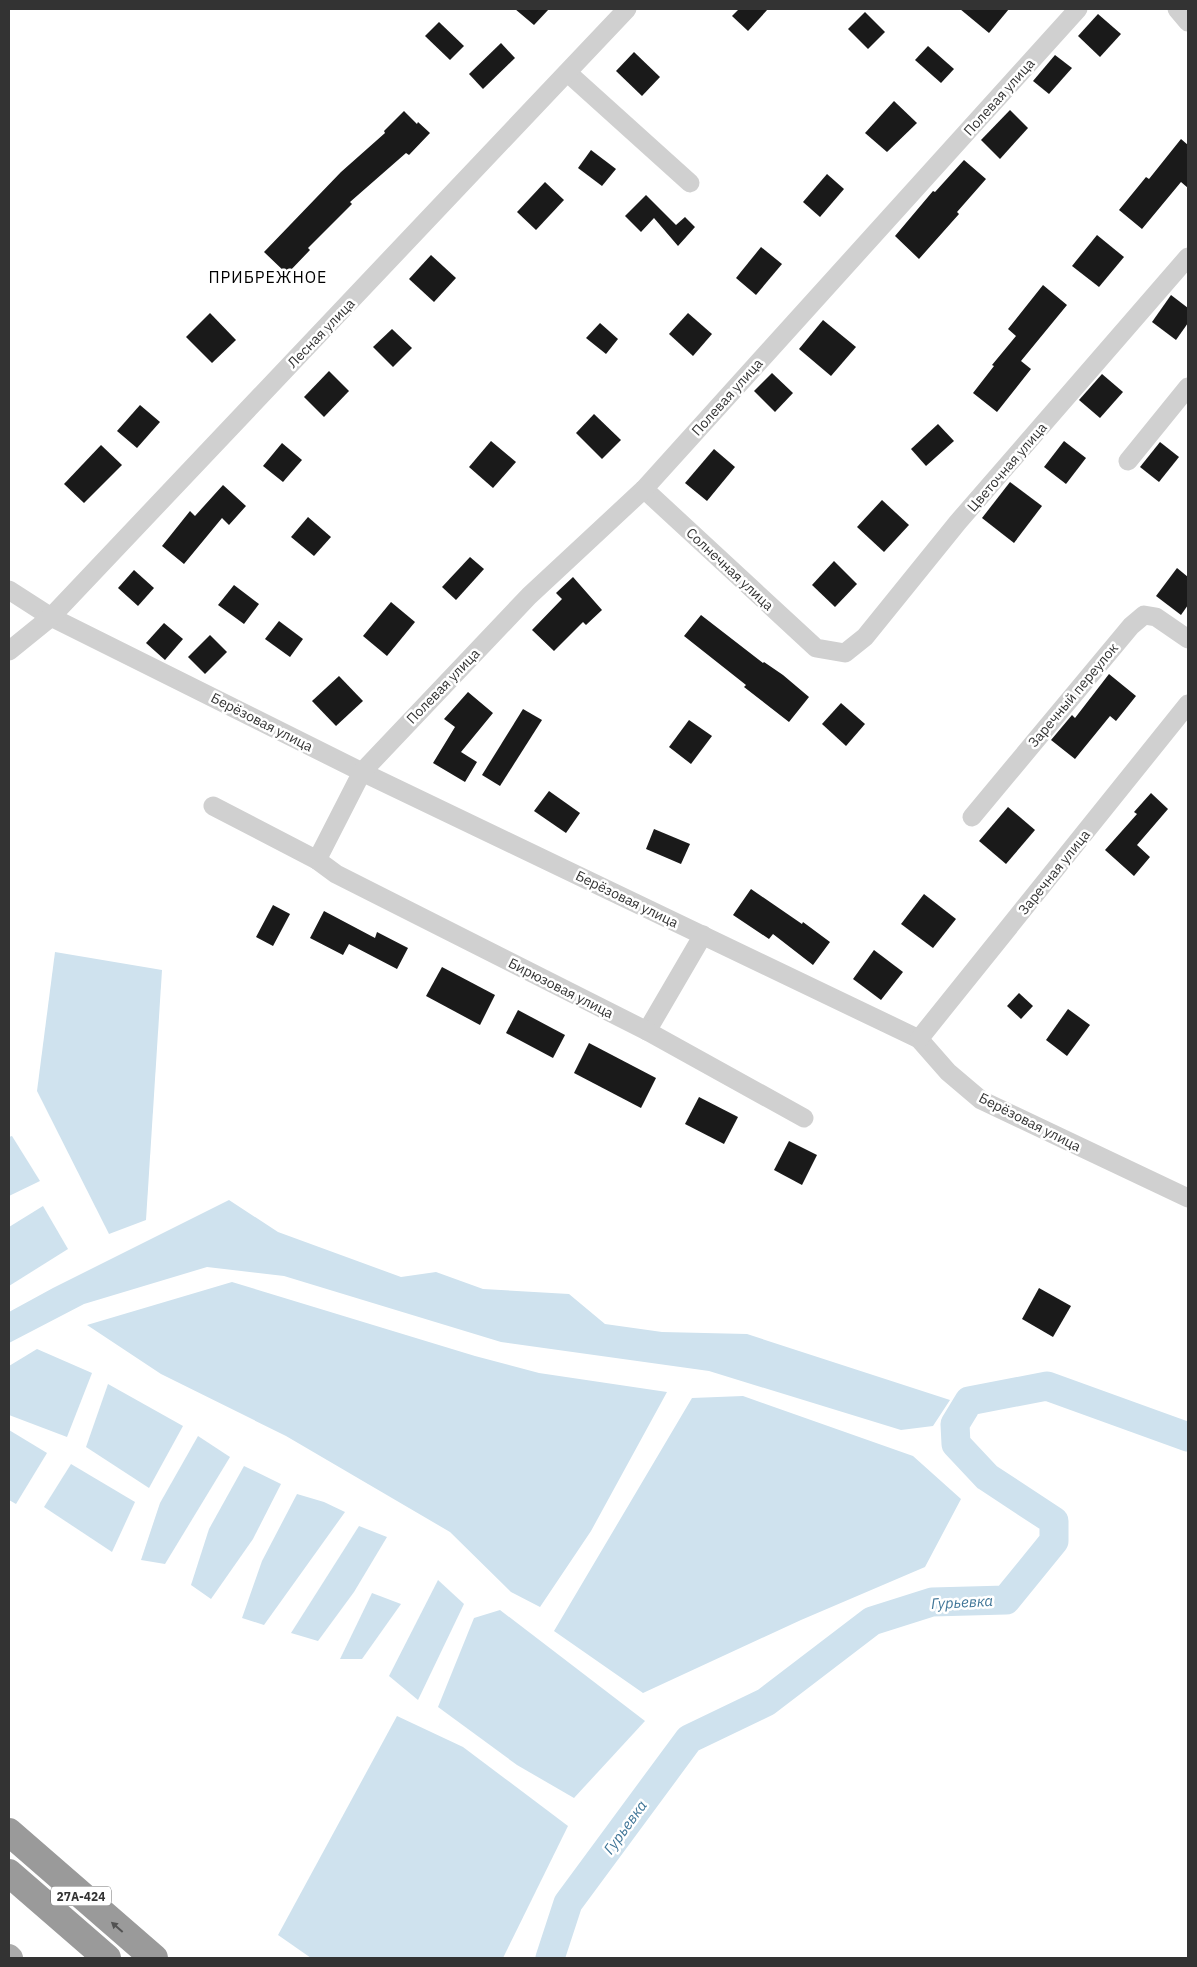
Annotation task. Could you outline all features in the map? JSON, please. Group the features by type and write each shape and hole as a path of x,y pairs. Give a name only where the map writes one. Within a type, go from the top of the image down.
{"highway":[{"name":"27А-424","path":"9,1832 154,1958"},
{"name":"27А-424","path":"9,1873 107,1958"}],"street":[{"name":"Лесная улица","path":"9,651 51,617 568,74 627,9"},
{"name":"Полевая улица","path":"362,772 529,596 644,489 1078,9"},
{"path":"1177,9 1188,22"},
{"path":"568,74 690,183"},
{"name":"Цветочная улица","path":"816,648 845,653 864,637 958,522 1188,258"},
{"path":"1128,461 1188,387"},
{"name":"Солнечная улица","path":"644,489 816,648"},
{"name":"Берёзовая улица","path":"9,590 51,617 362,772 919,1039 948,1072 981,1100 1188,1198"},
{"name":"Заречный переулок","path":"972,817 1131,626 1144,615 1156,617 1188,639"},
{"name":"Заречная улица","path":"919,1039 1188,704"},
{"path":"317,860 362,772"},
{"name":"Бирюзовая улица","path":"213,806 317,860 336,874 647,1031 804,1118"},
{"path":"647,1031 703,935"}],"water":[{"path":"55,952 162,970 146,1220 109,1234 37,1091"},
{"path":"12,1136 40,1181 9,1196 9,1137"},
{"path":"229,1200 278,1232 401,1277 436,1272 483,1289 569,1294 605,1324 662,1332 747,1334 950,1400 933,1426 901,1430 709,1371 501,1342 284,1276 207,1267 84,1304 9,1343 9,1312"},
{"path":"43,1206 68,1249 9,1286 9,1227"},
{"path":"232,1282 475,1356 539,1373 667,1392 591,1531 540,1607 511,1592 450,1532 286,1436 161,1374 87,1325"},
{"path":"37,1349 92,1373 67,1437 9,1415 9,1366"},
{"path":"108,1384 183,1426 149,1488 86,1447"},
{"path":"743,1396 913,1456 961,1499 925,1567 801,1620 643,1693 554,1631 692,1398"},
{"path":"9,1430 47,1453 16,1504 9,1500"},
{"path":"198,1436 230,1457 165,1564 141,1560 160,1503"},
{"path":"71,1464 135,1502 112,1552 44,1507"},
{"path":"244,1466 281,1484 253,1539 211,1599 191,1585 209,1529"},
{"path":"297,1494 324,1502 345,1512 264,1625 242,1618 262,1561"},
{"path":"359,1526 387,1537 354,1592 318,1641 291,1633"},
{"path":"438,1580 464,1604 418,1700 389,1676"},
{"path":"372,1593 401,1604 362,1659 340,1659"},
{"path":"500,1610 645,1721 574,1798 517,1765 438,1707 474,1618"},
{"path":"397,1716 463,1747 568,1826 503,1958 311,1958 278,1935"}],"building":[{"path":"515,9 549,9 534,25"},
{"path":"739,9 768,9 748,31 732,16"},
{"path":"960,9 1009,9 989,33"},
{"path":"865,12 885,32 868,49 848,29"},
{"path":"1098,14 1121,34 1100,57 1078,36"},
{"path":"439,22 464,46 450,60 425,36"},
{"path":"501,43 515,58 483,89 469,74"},
{"path":"928,46 954,69 941,83 915,60"},
{"path":"634,52 660,77 642,96 616,71"},
{"path":"1055,55 1072,68 1049,94 1033,81"},
{"path":"894,101 917,123 887,152 865,133"},
{"path":"1010,110 1028,128 1000,159 981,140"},
{"path":"404,111 417,124 418,122 430,133 409,155 406,153 350,202 352,204 308,248 310,250 287,274 264,252 341,172 385,133 384,131"},
{"path":"1181,139 1188,145 1188,188 1181,182 1142,229 1119,210 1146,177 1149,179"},
{"path":"591,150 616,169 602,186 578,168"},
{"path":"964,160 986,179 957,212 959,214 919,259 895,236 933,191 935,192"},
{"path":"827,174 844,189 820,217 803,202"},
{"path":"545,182 564,200 536,230 517,212"},
{"path":"646,195 676,225 685,217 695,227 678,246 654,218 641,232 625,216"},
{"path":"1097,235 1124,257 1099,287 1072,266"},
{"path":"761,247 782,264 756,295 736,278"},
{"path":"431,255 456,278 434,302 409,279"},
{"path":"1043,285 1067,305 1021,361 1031,369 997,412 973,393 994,366 992,365 1016,336 1008,329"},
{"path":"1171,295 1188,308 1188,323 1176,340 1152,322"},
{"path":"210,313 236,340 212,363 186,337"},
{"path":"688,313 712,334 693,356 669,334"},
{"path":"823,320 856,347 831,376 799,349"},
{"path":"600,323 618,339 606,354 586,338"},
{"path":"392,329 412,348 393,367 373,347"},
{"path":"329,371 349,391 324,417 304,397"},
{"path":"772,373 793,393 775,412 754,391"},
{"path":"1102,374 1123,392 1100,418 1079,400"},
{"path":"140,405 160,422 137,448 117,431"},
{"path":"594,414 621,440 602,459 576,433"},
{"path":"938,424 954,441 926,466 911,449"},
{"path":"491,441 516,462 493,488 469,467"},
{"path":"1064,441 1086,458 1066,484 1044,467"},
{"path":"1160,442 1179,457 1159,482 1140,467"},
{"path":"282,443 302,460 283,482 263,466"},
{"path":"101,445 122,465 84,503 64,484"},
{"path":"714,449 735,467 707,501 685,483"},
{"path":"1010,482 1042,506 1014,543 982,518"},
{"path":"223,485 246,506 229,525 222,518 184,564 162,546 190,511 195,516"},
{"path":"882,500 909,525 884,552 857,527"},
{"path":"308,517 331,537 314,556 291,537"},
{"path":"470,557 484,569 456,600 442,587"},
{"path":"834,561 857,584 835,607 812,585"},
{"path":"1177,568 1188,577 1188,605 1181,615 1156,596"},
{"path":"134,570 154,588 138,606 118,588"},
{"path":"573,577 602,610 586,625 583,622 554,651 532,630 562,599 556,593"},
{"path":"234,585 259,604 244,624 218,605"},
{"path":"391,602 415,622 387,656 363,636"},
{"path":"701,615 763,663 783,675 809,697 789,722 684,636"},
{"path":"279,621 303,639 290,657 265,639"},
{"path":"164,623 183,639 165,660 146,643"},
{"path":"210,635 227,652 205,674 188,657"},
{"path":"1109,674 1136,696 1116,721 1110,716 1075,759 1051,740 1072,715 1075,718"},
{"path":"339,676 363,701 336,726 312,701"},
{"path":"468,692 493,713 461,752 477,762 465,782 433,763 455,727 444,719"},
{"path":"841,703 865,724 846,746 822,724"},
{"path":"523,709 542,720 500,786 482,775"},
{"path":"689,720 712,736 691,764 669,747"},
{"path":"549,791 580,813 566,833 534,811"},
{"path":"1151,793 1168,809 1137,845 1150,857 1134,876 1105,850 1137,814 1134,812"},
{"path":"1008,807 1035,830 1006,864 979,841"},
{"path":"654,829 690,844 681,864 646,849"},
{"path":"751,889 802,924 803,922 830,942 813,965 773,934 769,939 733,915"},
{"path":"924,894 956,919 933,948 901,924"},
{"path":"273,905 290,914 273,946 256,937"},
{"path":"324,911 375,938 377,932 408,948 397,969 349,944 343,955 310,938"},
{"path":"874,950 903,972 881,1000 853,979"},
{"path":"442,967 495,995 480,1025 426,996"},
{"path":"1019,993 1033,1006 1021,1019 1007,1006"},
{"path":"1068,1009 1090,1025 1067,1056 1046,1040"},
{"path":"518,1010 565,1035 553,1058 506,1033"},
{"path":"589,1043 656,1078 641,1108 574,1073"},
{"path":"699,1097 738,1117 724,1144 685,1124"},
{"path":"789,1141 817,1155 802,1185 774,1170"},
{"path":"1039,1288 1071,1306 1053,1337 1022,1319"}],"waterway":[{"name":"Гурьевка","path":"550,1958 568,1903 689,1739 766,1702 872,1621 932,1602 1006,1600 1054,1541 1054,1521 987,1477 956,1444 955,1424 969,1401 1047,1386 1188,1437"}],"district":[{"name":"ПРИБРЕЖНОЕ","path":"268,277"}]}
